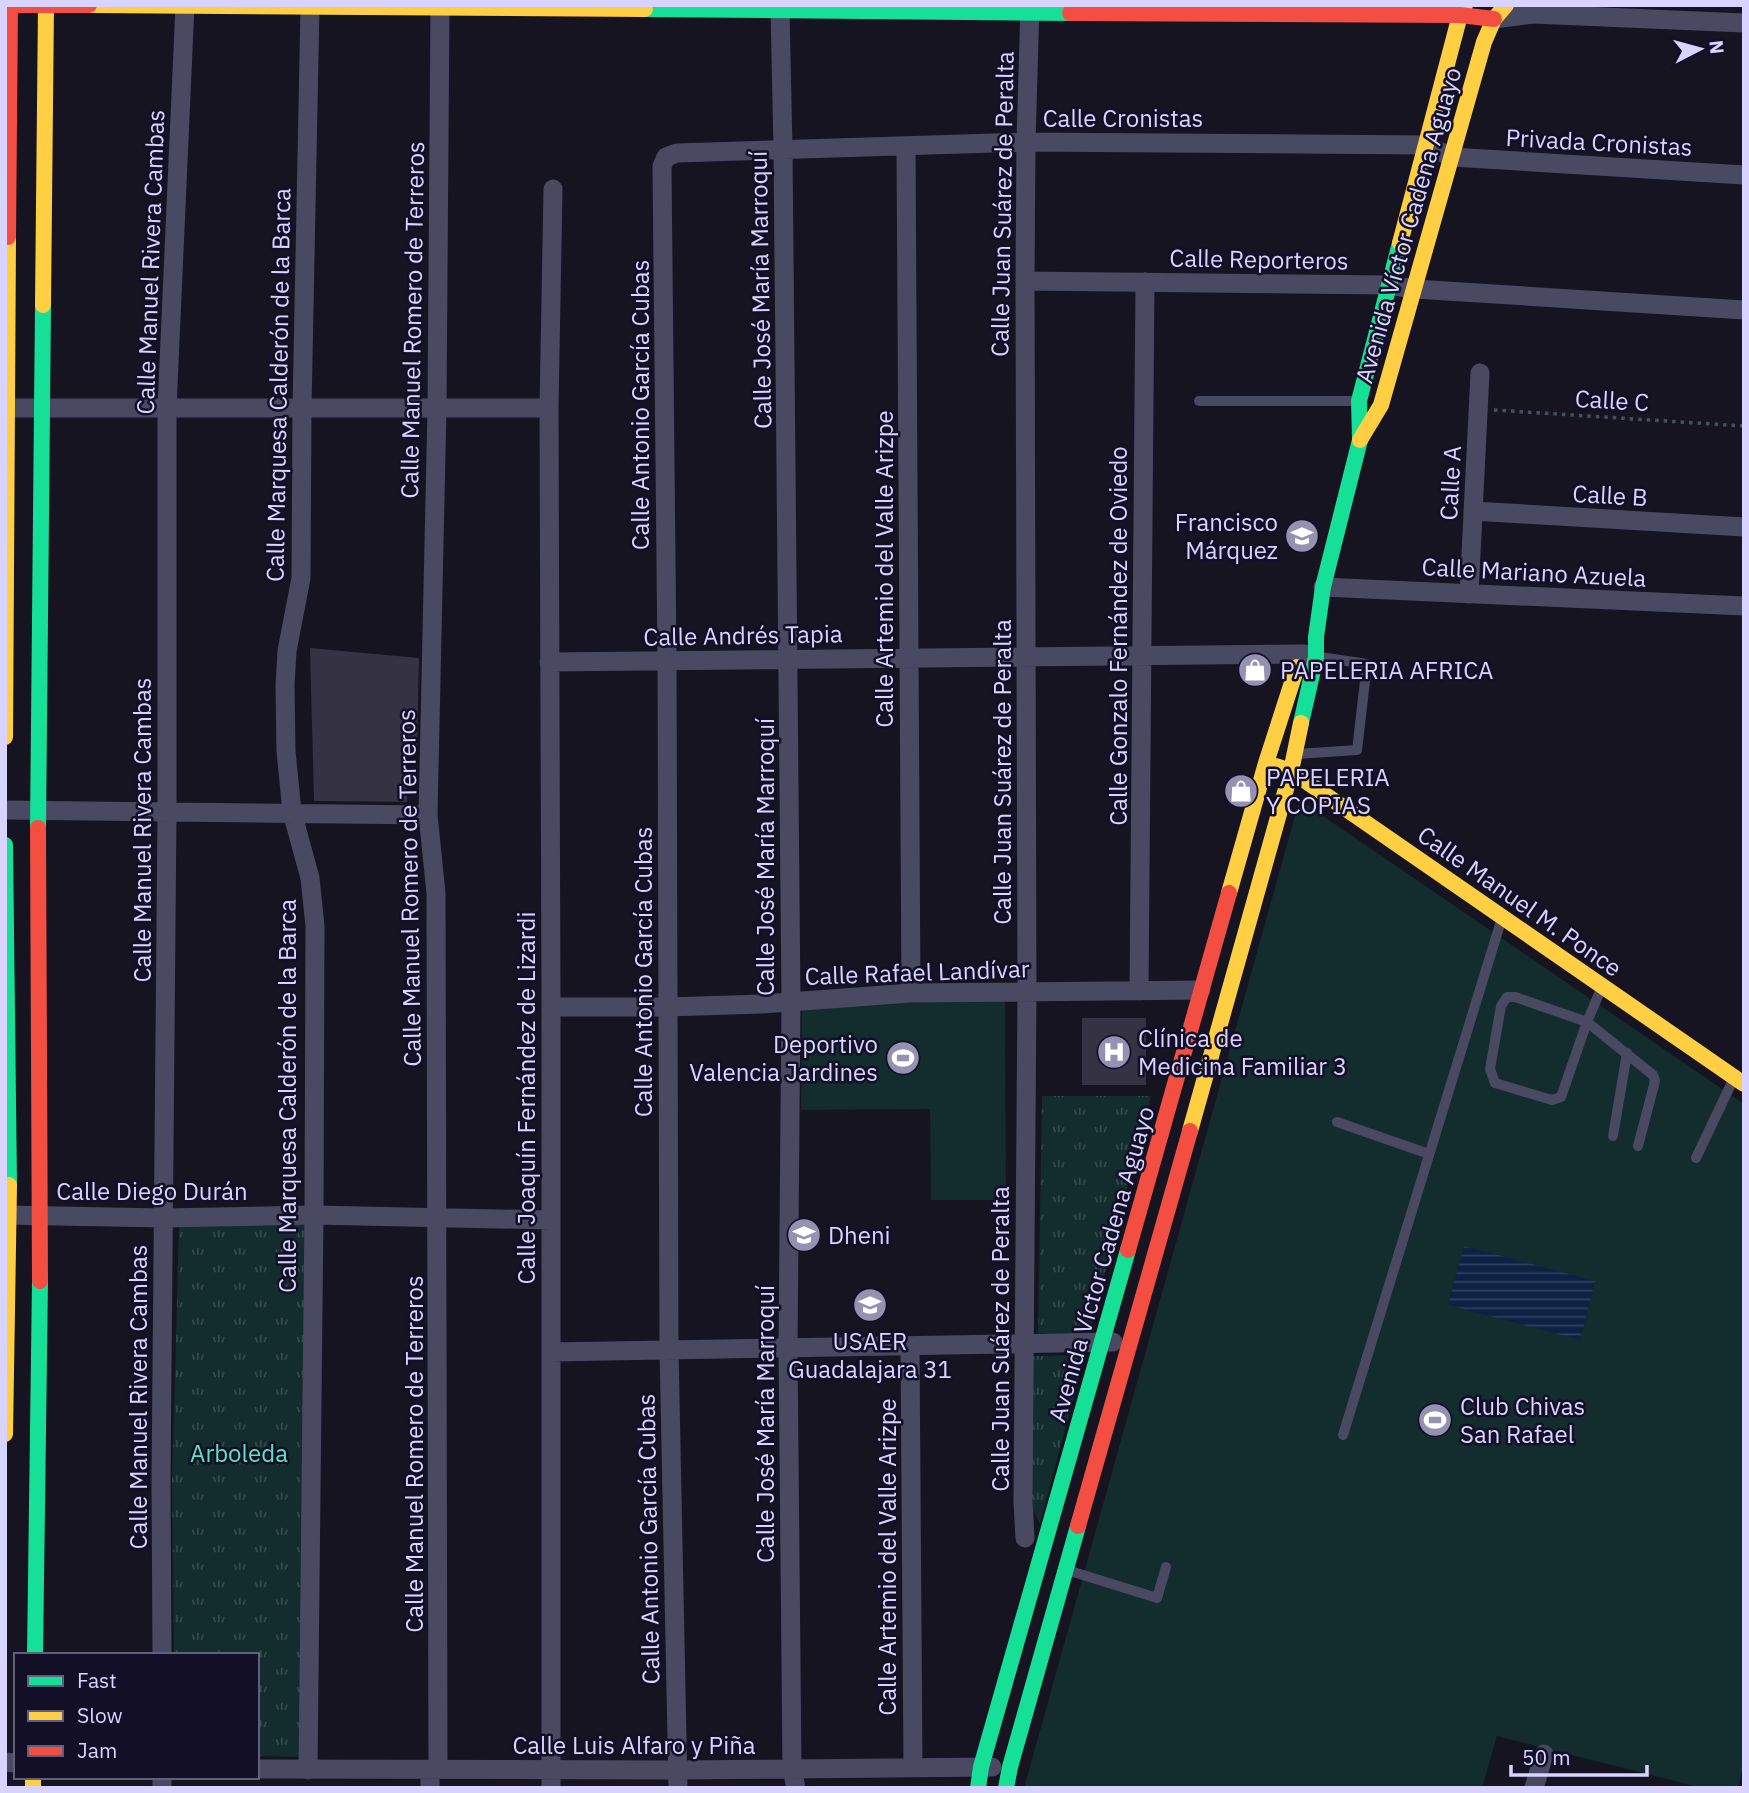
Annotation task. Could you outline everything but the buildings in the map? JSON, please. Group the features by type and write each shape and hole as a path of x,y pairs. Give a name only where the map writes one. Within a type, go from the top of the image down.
{"street":[{"path":"5,737 10,5 645,7 780,10 1529,10 1744,23"},
{"path":"34,1653 41,1215 38,811 46,5"},
{"name":"Calle Manuel Rivera Cambas","path":"162,1653 167,408 186,5"},
{"name":"Calle Marquesa Calderón de la Barca","path":"301,1776 314,1215 315,926 310,878 292,812 286,751 285,685 286,652 301,578 310,5"},
{"name":"Calle Manuel Romero de Terreros","path":"433,1776 438,1217 436,893 428,815 437,408 440,6"},
{"name":"Calle Juan Suárez de Peralta","path":"1025,1538 1025,281 1029,9"},
{"name":"Calle José María Marroquí","path":"780,10 791,1001 788,1348 794,1778"},
{"name":"Avenida Víctor Cadena Aguayo","path":"1006,1788 1291,771 1323,587 1360,440 1359,401 1463,10"},
{"name":"Avenida Víctor Cadena Aguayo","path":"1360,440 1381,405 1484,41 1500,12"},
{"name":"Calle Cronistas","path":"666,157 677,153 1026,142 1425,145 1452,157"},
{"name":"Calle Artemio del Valle Arizpe","path":"906,146 911,993"},
{"name":"Calle Antonio García Cubas","path":"666,157 662,166 667,660 668,1349 678,1779"},
{"name":"Privada Cronistas","path":"1452,157 1744,175"},
{"name":"Calle Joaquín Fernández de Lizardi","path":"551,1778 549,408 553,189"},
{"name":"Calle Reporteros","path":"1025,281 1388,285 1744,310"},
{"name":"Calle Gonzalo Fernández de Oviedo","path":"1139,991 1145,282"},
{"name":"Calle A","path":"1469,594 1480,373"},
{"path":"6,408 549,408"},
{"name":"Calle B","path":"1473,511 1744,527"},
{"name":"Calle Mariano Azuela","path":"1323,587 1744,606"},
{"name":"Avenida Víctor Cadena Aguayo","path":"978,1788 981,1768 1266,764 1294,673 1312,649"},
{"name":"Calle Andrés Tapia","path":"549,662 1143,655 1312,649"},
{"name":"Calle Manuel M. Ponce","path":"1266,764 1291,771 1739,1081"},
{"path":"5,810 428,815"},
{"path":"5,845 5,1434"},
{"name":"Calle Rafael Landívar","path":"551,1007 762,1004 911,993 1202,990"},
{"name":"Calle Diego Durán","path":"7,1215 164,1218 314,1215 551,1220"},
{"path":"551,1352 1131,1342"},
{"name":"Calle Artemio del Valle Arizpe","path":"911,1346 913,1768"},
{"path":"1534,1788 1544,1754"},
{"name":"Calle Luis Alfaro y Piña","path":"259,1769 301,1776 678,1779 794,1778 913,1768 1010,1767"}],"lane":[{"path":"1199,401 1359,401"},
{"path":"1294,754 1357,750 1367,664 1312,649"},
{"path":"1343,1435 1502,917"},
{"path":"1602,985 1587,1022 1561,1097 1552,1100 1495,1083 1490,1069 1502,1006 1507,997 1515,997 1587,1022 1653,1075 1655,1080 1639,1146"},
{"path":"1613,1136 1628,1053"},
{"path":"1696,1158 1739,1081"},
{"path":"1337,1122 1429,1154"},
{"path":"1066,1570 1157,1598 1166,1567"}],"path":[{"name":"Calle C","path":"1478,409 1744,426"}],"green space":[{"name":"Club Chivas San Rafael","path":"1304,803 1744,1104 1744,1763 1738,1788 1702,1788 1497,1736 1482,1788 1024,1788 1298,805"},
{"name":"Deportivo Valencia Jardines","path":"1005,999 1006,1200 931,1200 930,1109 801,1110 802,1007"},
{"path":"1042,1096 1151,1096 1089,1334 1038,1333"},
{"name":"Arboleda","path":"308,1222 301,1757 259,1756 259,1653 174,1653 172,1484 179,1225"},
{"path":"1085,1355 1040,1524 1029,1502 1033,1356"}],"water":[{"path":"1464,1246 1595,1281 1580,1340 1448,1305"}],"traffic: fast":[{"path":"645,9 1070,13"},
{"path":"1301,723 1316,657 1323,587 1360,440 1359,401 1400,243"},
{"path":"38,828 43,305"},
{"path":"5,845 9,1185"},
{"path":"978,1788 981,1767 1128,1250"},
{"path":"35,1653 40,1281"},
{"path":"1006,1788 1078,1526"}],"traffic: slow":[{"path":"43,305 46,5"},
{"path":"89,5 645,9"},
{"path":"1400,243 1460,15 1465,5"},
{"path":"1360,440 1381,405 1484,42 1494,19 1506,5"},
{"path":"5,737 8,237"},
{"path":"1229,893 1297,667"},
{"path":"1190,1131 1291,771 1301,723"},
{"path":"1276,766 1291,771 1744,1084"},
{"path":"5,1434 9,1185"},
{"path":"33,1779 33,1788"}],"traffic: jam":[{"path":"8,237 10,5 89,5"},
{"path":"1070,13 1460,15 1494,19"},
{"path":"38,828 40,1281"},
{"path":"1128,1250 1229,893"},
{"path":"1078,1526 1190,1131"}],"place":[{"name":"Francisco Márquez","path":"1302,536"},
{"name":"PAPELERIA AFRICA","path":"1255,670"},
{"name":"PAPELERIA Y COPIAS","path":"1241,791"},
{"name":"Clínica de Medicina Familiar 3","path":"1114,1052"},
{"name":"Deportivo Valencia Jardines","path":"903,1058"},
{"name":"Dheni","path":"804,1235"},
{"name":"USAER Guadalajara 31","path":"870,1305"},
{"name":"Club Chivas San Rafael","path":"1435,1420"}]}
